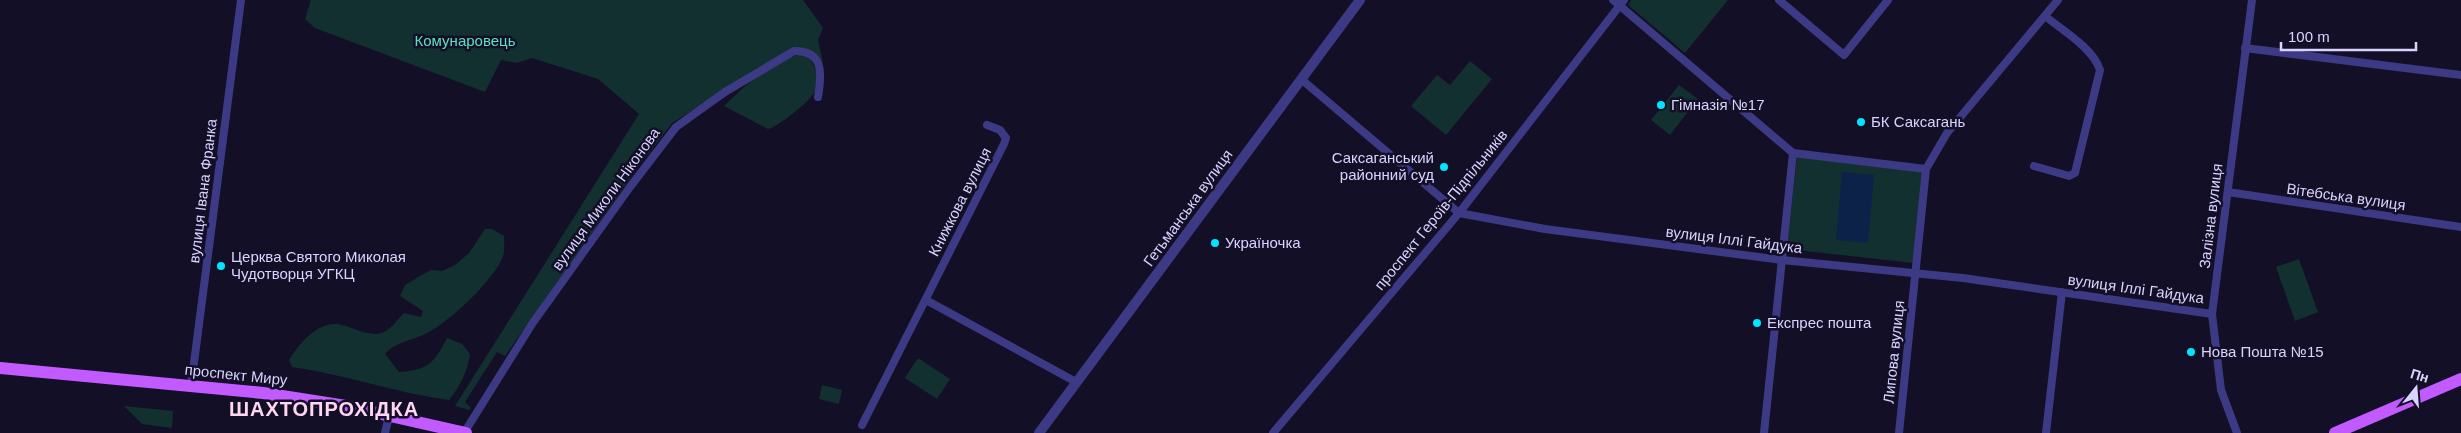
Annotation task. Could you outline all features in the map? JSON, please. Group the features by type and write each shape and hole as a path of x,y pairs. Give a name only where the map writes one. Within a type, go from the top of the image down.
{"main road":[{"name":"проспект Миру","path":"0,368 191,386 310,400 465,433"},
{"path":"2335,433 2461,379"}],"street":[{"name":"вулиця Івана Франка","path":"191,386 242,0"},
{"name":"Гетьманська вулиця","path":"1039,433 1360,0"},
{"path":"1613,0 1622,3 1792,153 1926,169 1947,133 2058,0"},
{"path":"1779,0 1844,55 1888,0"},
{"name":"Залізна вулиця","path":"2237,433 2221,390 2212,314 2252,0"},
{"name":"проспект Героїв-Підпільників","path":"1273,433 1459,213 1622,3"},
{"path":"2034,166 2069,176 2075,173 2100,70 2097,62 2089,53 2044,16"},
{"path":"2245,48 2461,75"},
{"name":"вулиця Миколи Ніконова","path":"465,433 532,324 630,186 676,127 725,92 794,51 807,51 814,55 819,65 818,97"},
{"name":"вулиця Іллі Гайдука","path":"1301,79 1459,213 1545,229 1782,260 1916,273 2212,314"},
{"name":"Книжкова вулиця","path":"862,425 1004,144 1006,138 1000,130 987,125"},
{"path":"1764,433 1792,153"},
{"name":"Липова вулиця","path":"1899,433 1926,169"},
{"name":"Вітебська вулиця","path":"2228,192 2461,227"},
{"path":"2046,433 2062,292"},
{"path":"926,300 1076,382"},
{"path":"385,433 389,416"}],"green space":[{"name":"Комунаровець","path":"311,0 803,0 823,28 818,40 823,63 811,51 793,48 672,123 637,169 505,356 497,352 465,402 471,408 469,410 455,406 639,114 598,79 532,58 517,63 501,60 485,92 315,28 305,19"},
{"path":"1631,0 1728,0 1685,53 1628,5"},
{"path":"805,54 809,57 816,72 816,88 811,97 800,108 779,124 768,129 724,106 751,81 771,66 793,56"},
{"path":"1470,61 1492,79 1446,135 1411,106 1437,75 1450,85"},
{"path":"1679,85 1698,99 1670,135 1651,120"},
{"path":"1797,157 1924,170 1914,263 1787,249"},
{"path":"485,229 492,229 504,236 503,256 491,276 448,319 423,335 400,343 385,354 399,372 409,371 429,364 438,354 447,338 462,344 470,354 469,361 463,378 449,400 292,367 289,360 298,347 311,334 325,326 342,325 363,332 379,334 389,329 404,313 421,317 423,311 400,296 405,285 431,270 442,271 455,265 469,253"},
{"path":"2299,259 2318,312 2295,321 2276,267"},
{"path":"918,358 950,379 937,399 905,378"},
{"path":"822,385 842,390 839,404 819,399"},
{"path":"124,406 173,411 172,428 142,424"}],"water":[{"path":"1842,172 1874,175 1868,243 1836,240"}],"place":[{"name":"Гімназія №17","path":"1661,105"},
{"name":"БК Саксагань","path":"1861,122"},
{"name":"Саксаганський районний суд","path":"1444,167"},
{"name":"Україночка","path":"1215,243"},
{"name":"Церква Святого Миколая Чудотворця УГКЦ","path":"221,266"},
{"name":"Експрес пошта","path":"1757,323"},
{"name":"Нова Пошта №15","path":"2191,352"}],"district":[{"name":"ШАХТОПРОХІДКА","path":"324,409"}]}
